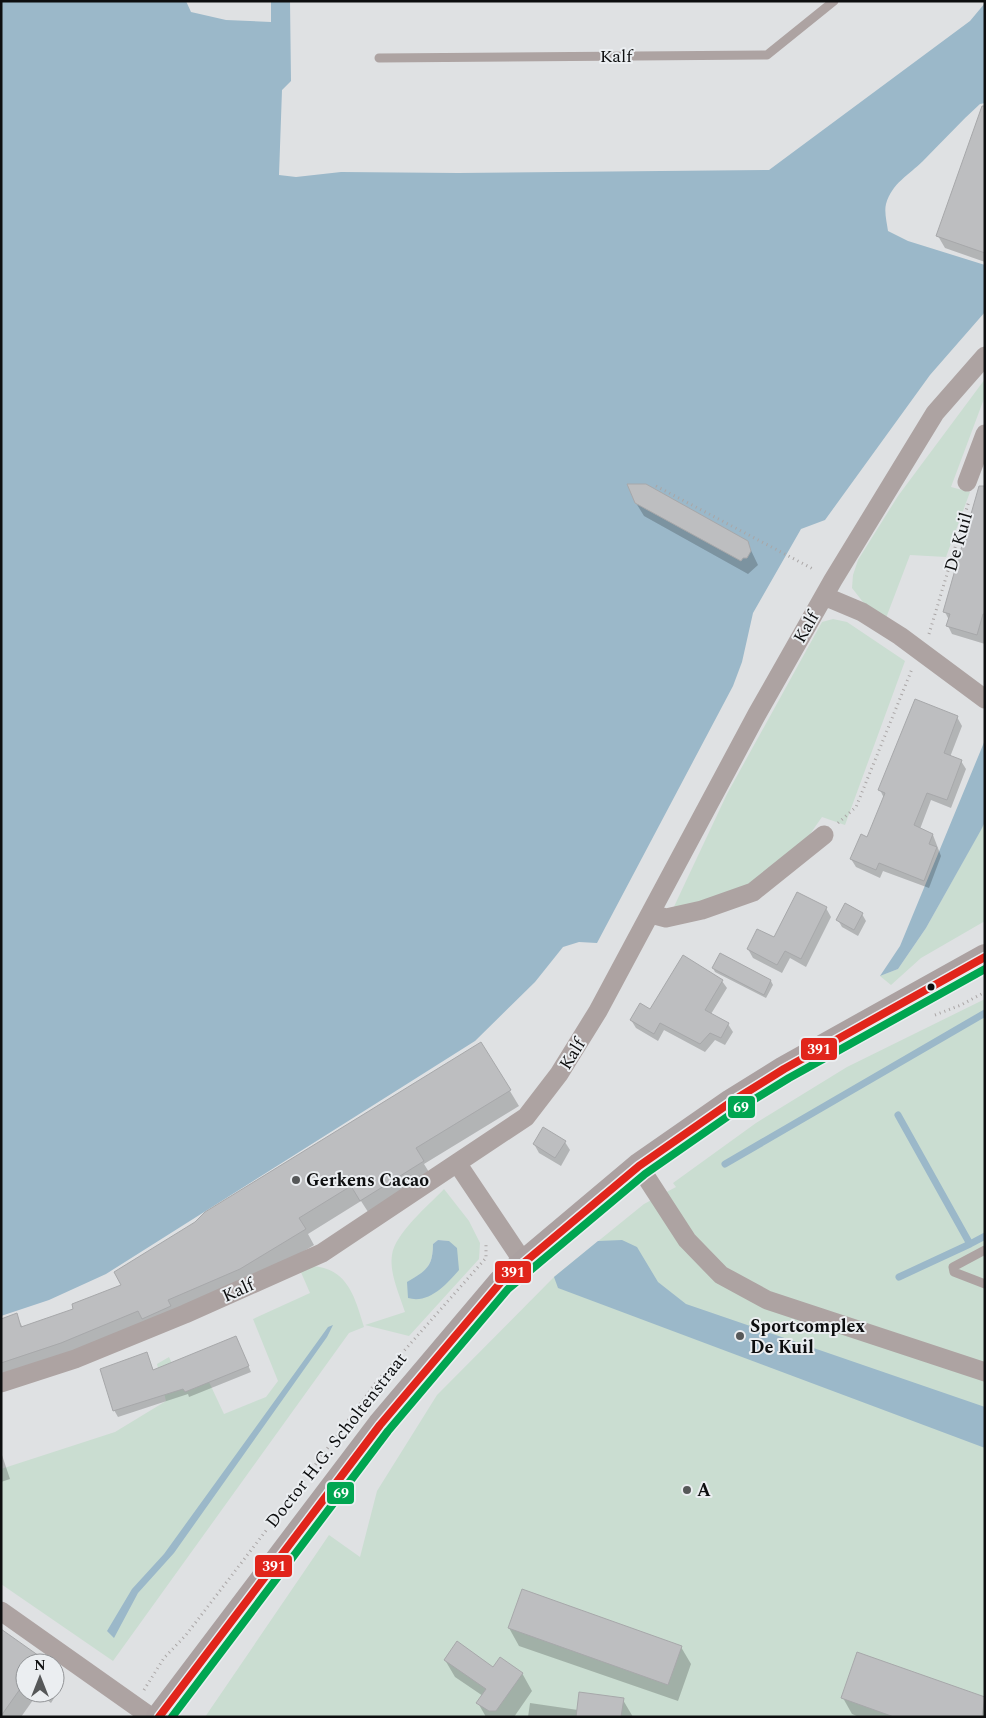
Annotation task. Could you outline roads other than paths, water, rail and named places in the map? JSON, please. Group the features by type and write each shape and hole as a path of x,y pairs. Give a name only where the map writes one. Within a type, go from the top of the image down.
{"main road":[{"name":"Doctor H.G. Scholtenstraat","path":"159,1717 380,1425 501,1282 639,1166 731,1102 784,1069 985,956"}],"street":[{"name":"Kalf","path":"1,1383 75,1359 322,1253 526,1117 559,1074 598,1010 757,714 828,588 934,413 985,356"},
{"path":"967,482 985,434"},
{"path":"828,588 923,651 985,699"},
{"path":"651,914 666,918 702,910 753,892 824,835"},
{"path":"457,1163 524,1263"},
{"path":"639,1166 687,1240 721,1275 767,1300 985,1372"},
{"path":"1,1611 151,1717"}],"lane":[{"name":"Kalf","path":"379,58 767,55 834,1"},
{"path":"985,1250 953,1266 954,1272 985,1284"}],"water":[{"path":"1,1 186,1 191,12 226,20 271,22 271,1 290,1 291,81 282,90 279,175 296,177 341,172 458,173 769,170 970,21 985,3 985,103 980,104 892,190 885,210 888,231 908,241 985,265 985,312 930,375 825,520 801,529 753,613 742,662 733,686 597,943 579,942 563,947 535,982 475,1041 106,1274 49,1300 1,1316"},
{"path":"985,740 985,822 926,928 898,969 880,976 900,946"},
{"path":"438,1240 449,1241 457,1248 459,1270 443,1287 430,1296 416,1299 408,1298 407,1282 419,1275 430,1264 433,1244"},
{"path":"622,1240 637,1247 658,1282 686,1304 985,1407 985,1448 558,1288 554,1277 598,1241"},
{"path":"333,1325 327,1337 174,1553 138,1593 114,1638 107,1631 132,1589 164,1554 328,1327"}],"waterway":[{"path":"725,1164 985,1013"},
{"path":"898,1115 970,1244 899,1277"},
{"path":"970,1244 985,1236"}],"place":[{"name":"Gerkens Cacao","path":"296,1180"},
{"name":"Sportcomplex De Kuil","path":"740,1336"},
{"name":"A","path":"687,1490"}]}
